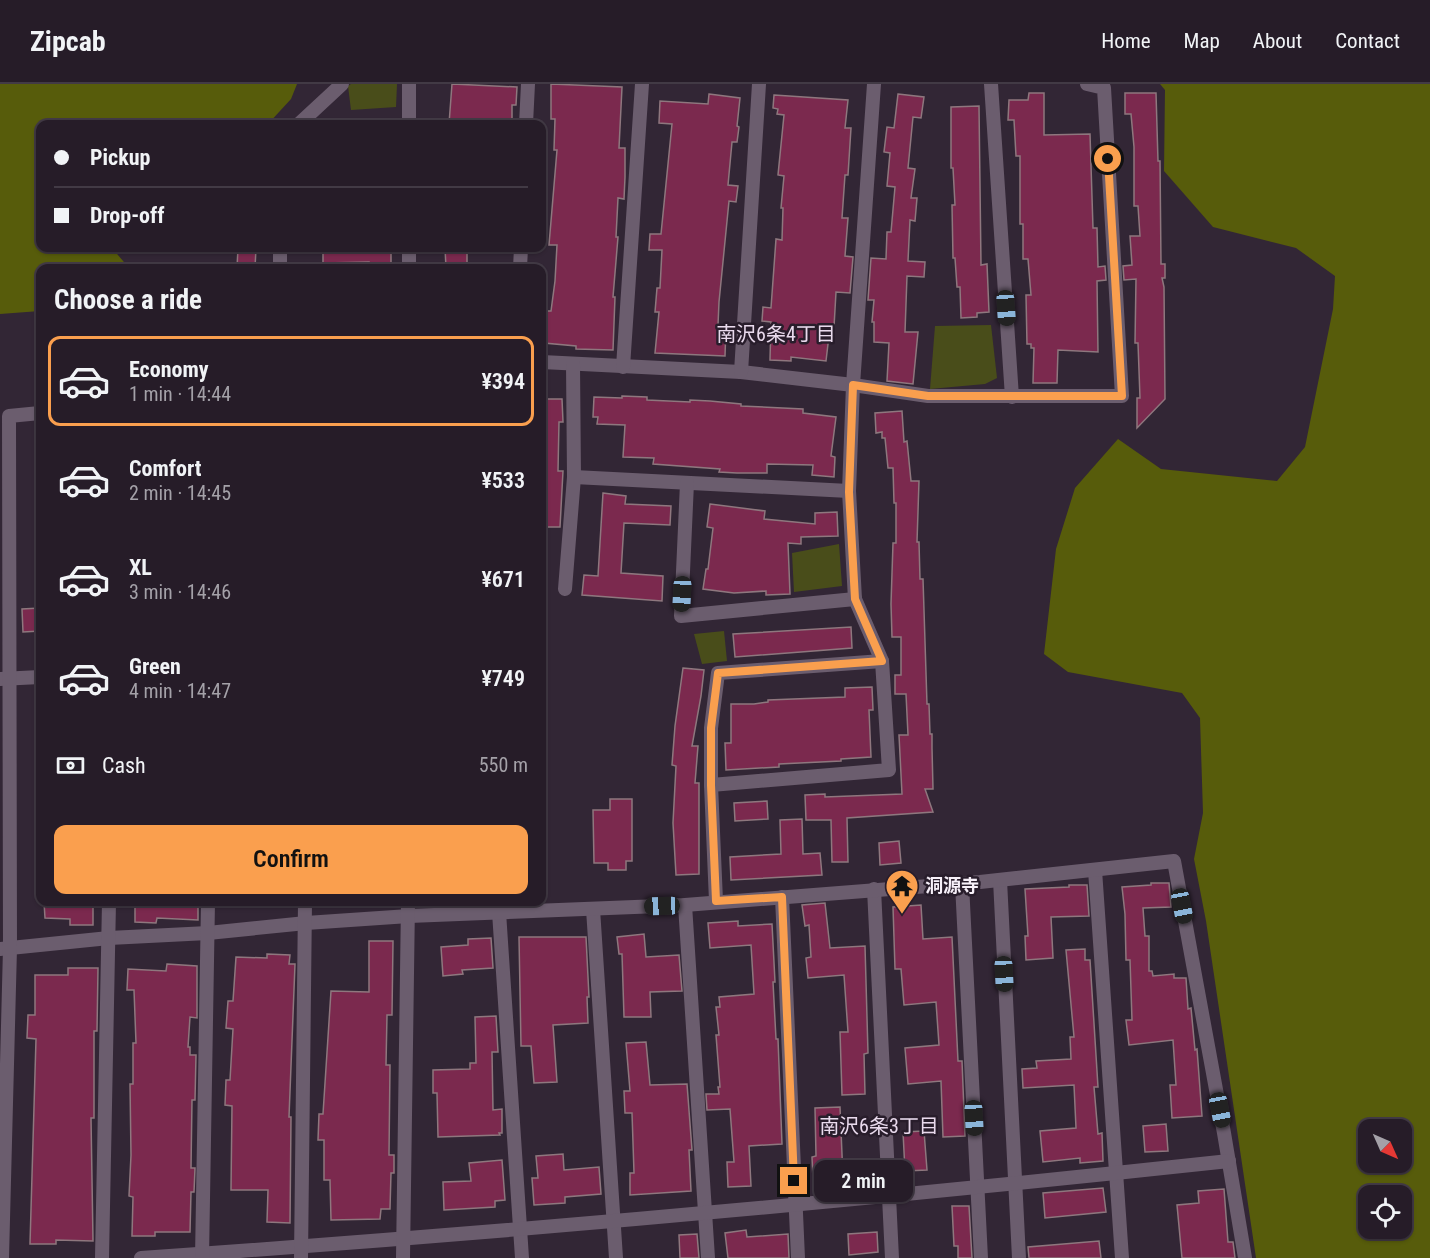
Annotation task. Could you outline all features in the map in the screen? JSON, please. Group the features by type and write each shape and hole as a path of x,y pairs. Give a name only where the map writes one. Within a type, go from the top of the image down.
{"street":[{"path":"303,120 342,84"},
{"path":"409,84 409,120"},
{"path":"526,120 528,84"},
{"path":"623,367 642,84"},
{"path":"741,372 759,84"},
{"path":"711,785 889,770 882,661 855,599 849,492 853,385 874,84"},
{"path":"992,84 1012,397"},
{"path":"546,362 741,372 928,396 1122,396 1104,88 1087,84"},
{"path":"565,589 574,477 573,364"},
{"path":"2,1258 5,679 9,416 36,413"},
{"path":"574,477 849,492"},
{"path":"687,483 681,616 855,599"},
{"path":"716,901 711,728 718,673 882,661"},
{"path":"5,679 36,677"},
{"path":"5,949 109,938 208,933 408,909 499,912 685,905 962,884 1174,861 1245,1258"},
{"path":"1095,870 1122,1258"},
{"path":"1000,880 1019,1258"},
{"path":"962,884 981,1258"},
{"path":"874,889 892,1258"},
{"path":"782,897 798,1258"},
{"path":"685,905 708,1258"},
{"path":"102,1258 109,906"},
{"path":"202,1256 208,906"},
{"path":"301,1252 305,906"},
{"path":"404,1258 408,909"},
{"path":"593,909 616,1258"},
{"path":"499,912 522,1258"},
{"path":"141,1258 301,1252 520,1229 978,1188 1229,1161"}],"green space":[{"path":"351,84 397,84 396,107 351,110 348,86"},
{"path":"991,325 997,378 985,384 930,389 935,326"},
{"path":"839,544 842,586 794,592 792,553"},
{"path":"724,631 727,661 702,664 694,634"}],"shaded area":[{"path":"0,84 297,84 291,99 272,120 36,120 36,252 115,252 126,264 36,264 36,311 0,314"},
{"path":"1160,84 1430,84 1430,1258 1256,1258 1206,921 1194,859 1203,813 1200,718 1182,693 1068,672 1044,654 1056,549 1075,488 1118,439 1161,469 1277,481 1305,447 1333,309 1335,276 1296,248 1213,227 1164,171 1165,90"}],"building":[{"path":"452,84 517,87 516,105 512,105 512,120 449,120"},
{"path":"551,84 622,87 619,148 625,148 625,177 624,199 618,198 613,350 576,349 576,346 546,343 547,311 551,311 557,245 549,245 557,150 554,150 555,119 551,119"},
{"path":"1029,93 1044,93 1044,135 1090,134 1093,228 1097,228 1098,267 1105,266 1106,280 1097,281 1098,352 1058,350 1057,383 1033,383 1034,348 1031,348 1031,344 1027,344 1026,295 1031,295 1028,259 1023,259 1023,224 1020,224 1020,156 1016,156 1014,120 1008,120 1009,100 1028,100"},
{"path":"1125,93 1156,93 1158,161 1160,161 1161,264 1165,264 1165,278 1162,278 1165,399 1137,428 1137,398 1140,398 1138,343 1135,343 1136,279 1124,280 1123,266 1132,265 1130,236 1140,236 1138,206 1134,206 1134,147 1131,114 1125,114"},
{"path":"709,94 740,98 737,142 732,142 728,185 738,186 736,202 729,201 719,302 718,325 726,326 725,356 655,353 659,312 655,312 657,288 660,288 662,250 649,250 650,234 661,234 672,124 659,123 660,101 708,104"},
{"path":"898,94 924,97 921,118 913,117 908,168 915,169 911,198 917,198 915,221 910,220 908,261 925,262 924,277 907,276 905,332 918,332 913,384 887,381 889,343 874,342 874,322 872,322 874,300 868,300 871,258 886,259 887,232 891,232 895,187 887,186 890,153 884,152 887,127 894,128"},
{"path":"774,95 848,100 845,128 851,128 842,218 848,218 845,256 853,257 850,293 836,292 834,327 830,327 826,361 791,357 791,361 770,360 771,322 762,321 763,307 771,308 776,239 782,240 783,208 781,208 784,176 778,175 784,115 777,114 778,109 773,108"},
{"path":"979,106 981,265 987,264 989,312 977,313 977,317 961,318 960,287 957,287 955,258 953,258 952,205 955,205 953,168 951,168 951,107"},
{"path":"238,252 256,252 255,264 237,264"},
{"path":"323,252 391,252 391,264 323,263"},
{"path":"445,252 467,252 467,264 446,264"},
{"path":"622,396 647,397 647,400 710,401 741,404 741,406 803,409 803,413 836,417 831,456 835,457 834,477 812,475 813,465 767,464 767,473 737,473 719,472 720,469 653,464 654,458 623,457 625,425 597,424 598,417 593,417 594,397 622,398"},
{"path":"546,399 562,399 563,422 559,422 558,471 563,471 560,527 546,527"},
{"path":"902,411 904,442 907,441 911,481 919,481 917,542 919,542 920,579 923,579 927,704 929,704 930,734 932,734 933,789 925,789 933,812 847,818 848,862 832,862 831,820 806,820 805,795 825,794 825,797 902,794 899,735 908,735 906,694 895,694 895,675 901,675 901,637 892,637 891,604 893,543 896,543 896,503 894,503 893,468 888,468 885,438 882,438 882,432 876,433 875,413"},
{"path":"603,493 626,496 625,504 671,506 670,525 624,523 621,573 663,576 662,601 582,595 584,575 598,576"},
{"path":"710,504 765,511 764,519 815,524 815,513 837,512 838,536 801,537 801,544 788,543 790,594 766,595 766,591 734,593 703,589 713,528 707,527"},
{"path":"36,608 36,631 23,632 22,609"},
{"path":"851,627 852,648 735,657 733,634"},
{"path":"683,668 704,670 692,746 698,746 695,783 699,783 699,874 676,875 673,823 676,766 672,765"},
{"path":"872,687 873,710 869,710 871,757 726,770 725,743 731,743 731,704 845,697 845,688"},
{"path":"610,799 632,799 632,861 626,861 626,870 608,870 608,863 594,863 593,810 610,810"},
{"path":"767,801 768,819 735,821 734,803"},
{"path":"802,819 803,854 820,853 822,875 731,880 730,857 781,854 780,820"},
{"path":"899,841 901,863 880,865 879,843"},
{"path":"1151,883 1169,883 1171,907 1143,908 1145,936 1149,936 1149,971 1152,971 1153,976 1174,974 1174,978 1186,978 1188,1009 1191,1008 1195,1050 1197,1049 1202,1116 1172,1118 1170,1085 1176,1085 1173,1040 1129,1045 1126,1020 1132,1020 1130,960 1126,960 1122,887 1151,885"},
{"path":"1069,885 1087,885 1089,916 1051,917 1053,958 1026,960 1025,936 1028,936 1025,889 1069,887"},
{"path":"825,903 830,948 865,946 868,1053 864,1054 865,1094 842,1095 840,1032 848,1032 844,975 808,978 806,958 811,957 809,925 805,926 802,905"},
{"path":"921,905 923,939 952,937 958,1061 962,1061 965,1136 943,1137 941,1081 908,1084 905,1048 939,1045 936,1002 904,1005 901,969 895,969 893,907"},
{"path":"44,906 93,906 93,925 70,925 70,919 45,918"},
{"path":"135,906 198,906 198,920 157,918 156,923 135,922"},
{"path":"738,921 738,926 772,924 782,1144 749,1146 751,1186 728,1187 727,1162 734,1162 730,1109 707,1110 706,1094 719,1094 718,1087 720,1087 716,1035 719,1035 716,1007 720,1007 719,997 754,994 751,945 710,948 708,923"},
{"path":"644,934 646,957 679,955 682,991 650,992 651,1017 624,1017 622,954 619,954 617,937"},
{"path":"519,937 586,937 588,1023 553,1025 557,1082 534,1083 531,1046 521,1046"},
{"path":"491,938 493,968 462,970 463,974 443,976 441,947 468,945 468,939"},
{"path":"369,941 393,941 392,1015 387,1015 386,1065 390,1065 389,1155 394,1155 390,1209 381,1209 380,1219 331,1220 330,1180 324,1180 324,1140 318,1140 319,1114 323,1114 331,991 369,992"},
{"path":"1085,949 1085,960 1090,960 1098,1087 1094,1087 1098,1134 1102,1133 1103,1161 1080,1163 1080,1158 1043,1162 1040,1131 1076,1128 1074,1085 1023,1088 1022,1069 1037,1068 1036,1061 1071,1059 1070,1037 1074,1037 1066,950"},
{"path":"267,954 290,955 289,964 295,964 289,1117 291,1117 290,1223 267,1222 268,1190 231,1190 232,1106 225,1105 226,1080 230,1080 233,1029 226,1028 228,1001 233,1001 236,957 267,958"},
{"path":"167,964 197,966 197,1018 190,1017 188,1047 190,1047 190,1055 196,1055 195,1100 192,1100 191,1168 195,1168 194,1192 191,1192 190,1232 155,1232 155,1236 132,1236 133,1197 129,1196 130,1084 133,1084 133,1043 136,1043 134,990 127,990 128,969 166,971"},
{"path":"68,968 98,968 97,1031 94,1031 94,1118 91,1118 93,1241 56,1240 56,1244 30,1244 36,1039 27,1038 28,1015 35,1015 35,975 68,975"},
{"path":"496,1016 498,1052 492,1052 493,1110 502,1109 502,1133 499,1133 500,1135 438,1137 437,1093 433,1093 433,1070 470,1069 470,1063 476,1063 475,1017"},
{"path":"646,1042 650,1085 687,1084 692,1150 689,1150 691,1191 630,1195 630,1173 634,1173 632,1113 625,1113 624,1091 630,1091 626,1043"},
{"path":"840,1107 843,1178 813,1179 812,1157 816,1156 815,1108"},
{"path":"1166,1124 1168,1151 1145,1152 1143,1126"},
{"path":"924,1131 927,1170 905,1171 903,1132"},
{"path":"563,1154 564,1170 599,1167 601,1194 565,1197 565,1203 534,1205 532,1178 538,1178 536,1156"},
{"path":"502,1160 505,1200 495,1201 495,1207 444,1210 443,1182 471,1181 469,1163"},
{"path":"1103,1188 1106,1212 1045,1218 1043,1193"},
{"path":"1224,1189 1228,1242 1233,1242 1235,1258 1182,1258 1177,1205 1199,1203 1198,1191"},
{"path":"952,1206 969,1206 972,1258 958,1258 958,1246 954,1246"},
{"path":"746,1230 747,1237 788,1234 789,1258 728,1258 725,1233"},
{"path":"877,1232 878,1252 849,1255 848,1234"},
{"path":"697,1234 699,1258 680,1258 679,1235"},
{"path":"1099,1241 1101,1258 1029,1258 1028,1247"}],"place":[{"name":"洞源寺","path":"902,915"}],"district":[{"name":"南沢6条4丁目","path":"776,334"},
{"name":"南沢6条3丁目","path":"879,1126"}],"route":[{"path":"794,1181 782,897 716,901 711,728 718,673 882,661 855,599 849,492 853,385 928,396 1122,396 1108,159"}]}
